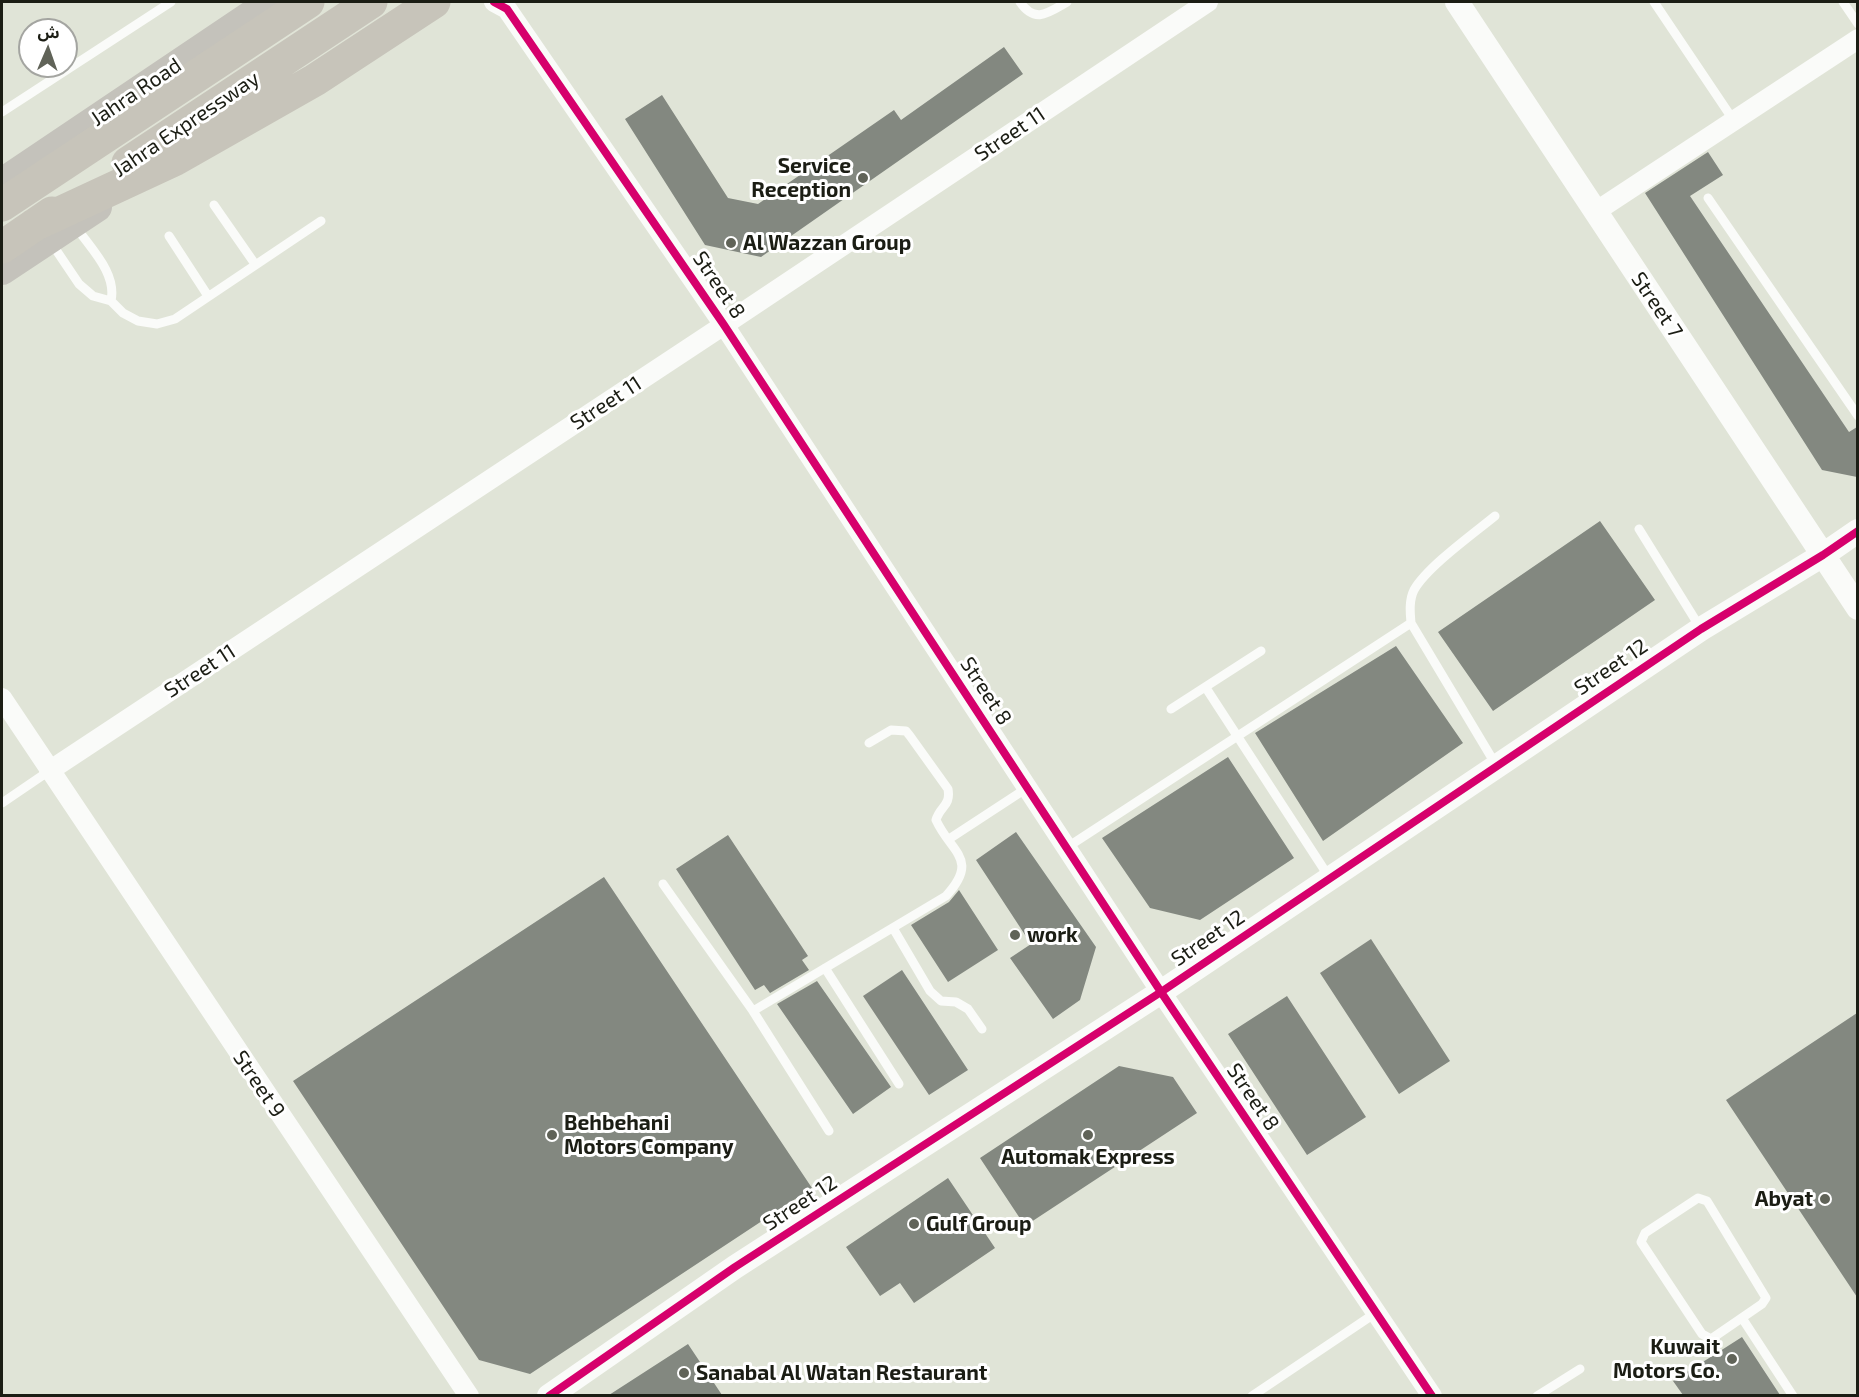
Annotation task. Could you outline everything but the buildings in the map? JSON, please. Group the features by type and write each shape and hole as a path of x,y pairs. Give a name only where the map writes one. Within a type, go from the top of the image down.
{"highway":[{"name":"Jahra Expressway","path":"2,206 308,2"},
{"name":"Jahra Expressway","path":"2,247 52,229 372,2"},
{"path":"52,229 315,80 434,2"}],"main road":[{"name":"Jahra Road","path":"2,183 271,2"},
{"path":"2,270 52,229 405,2"}],"street":[{"name":"Street 11","path":"50,771 1208,2"},
{"name":"Street 7","path":"1457,2 1857,608"},
{"name":"Street 8","path":"502,4 724,325 1161,992 1432,1395"},
{"path":"1596,212 1857,39"},
{"name":"Street 12","path":"549,1395 735,1267 1161,992 1701,629 1823,555 1857,531"},
{"name":"Street 9","path":"2,698 469,1395"}],"lane":[{"path":"2,112 171,2"},
{"path":"1020,2 1029,12 1036,15 1044,15 1067,2"},
{"path":"1654,2 1734,121"},
{"path":"1843,2 1857,24"},
{"path":"1708,198 1857,416"},
{"path":"213,205 255,264"},
{"path":"52,229 85,291 102,300 111,301 130,318 157,324 175,319 321,221"},
{"path":"52,229 109,274 112,287 111,301"},
{"path":"169,236 208,296"},
{"path":"1495,516 1423,576 1413,592 1409,609 1411,622 1497,766"},
{"path":"1639,529 1701,629"},
{"path":"1066,848 1411,622"},
{"path":"1171,710 1261,651"},
{"path":"1206,687 1236,737 1330,878"},
{"path":"753,1011 946,896 962,874 962,861 936,820 938,812 947,804 948,789 906,731 891,730 869,743"},
{"name":"Street 11","path":"2,802 50,771"},
{"path":"949,839 1027,788"},
{"path":"663,884 753,1011 829,1131"},
{"path":"893,928 930,991 941,1001 956,1002 969,1009 982,1029"},
{"path":"825,968 899,1084"},
{"path":"1698,1198 1705,1199 1766,1295 1766,1301 1742,1318 1715,1337 1711,1339 1704,1337 1642,1245 1642,1237 1698,1198"},
{"path":"1252,1395 1377,1312"},
{"path":"1742,1318 1793,1395"},
{"path":"1537,1395 1580,1369"}],"cycle path":[{"path":"494,2 507,9 724,325 1161,992 1432,1396"},
{"path":"549,1396 735,1267 1161,992 1701,629 1823,555 1858,531"}],"place":[{"name":"Service Reception","path":"863,178"},
{"name":"Al Wazzan Group","path":"731,243"},
{"name":"work","path":"1015,935"},
{"name":"Behbehani Motors Company","path":"552,1135"},
{"name":"Automak Express","path":"1088,1135"},
{"name":"Abyat","path":"1825,1199"},
{"name":"Gulf Group","path":"914,1224"},
{"name":"Kuwait Motors Co.","path":"1732,1359"},
{"name":"Sanabal Al Watan Restaurant","path":"684,1373"}]}
